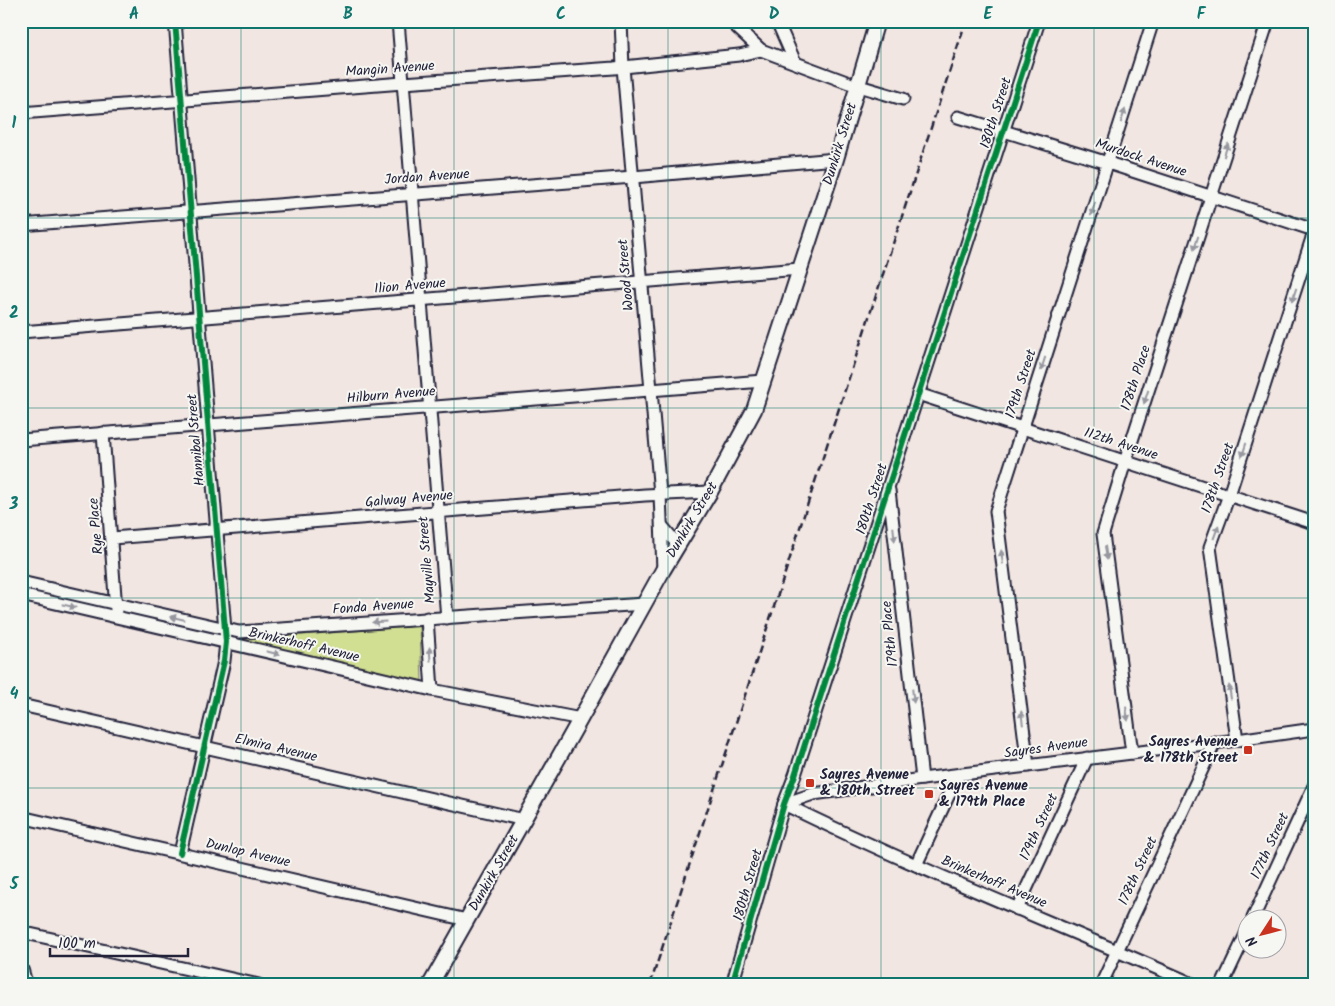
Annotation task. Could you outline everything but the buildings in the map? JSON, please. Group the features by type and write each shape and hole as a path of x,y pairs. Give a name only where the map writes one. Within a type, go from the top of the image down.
{"main road":[{"name":"Dunkirk Street","path":"430,985 663,570 710,492 754,410 836,159 877,21"},
{"path":"21,971 25,985"}],"street":[{"name":"Hannibal Street","path":"175,21 226,642 224,661 180,853"},
{"name":"Mayville Street","path":"398,21 446,618"},
{"name":"Wood Street","path":"621,21 623,67 660,494 663,570"},
{"path":"730,21 761,50 858,85 903,98"},
{"path":"777,21 795,62"},
{"name":"180th Street","path":"732,985 784,804 1039,21"},
{"name":"179th Street","path":"1028,766 996,511 1153,21"},
{"name":"178th Place","path":"1132,753 1103,534 1124,462 1268,21"},
{"name":"Mangin Avenue","path":"21,113 623,67 739,55 761,50"},
{"name":"Murdock Avenue","path":"958,117 1108,163 1314,231"},
{"name":"Jordan Avenue","path":"21,225 633,177 836,159"},
{"name":"178th Street","path":"1237,740 1210,547 1229,495 1314,231"},
{"name":"Ilion Avenue","path":"21,332 800,269"},
{"name":"Hilburn Avenue","path":"21,440 429,406 764,381"},
{"name":"112th Avenue","path":"918,394 1314,523"},
{"name":"Rye Place","path":"103,433 117,604 116,617"},
{"name":"179th Place","path":"889,486 922,779"},
{"name":"Galway Avenue","path":"112,538 660,494 710,492"},
{"path":"662,526 678,545"},
{"path":"21,582 225,629"},
{"name":"Brinkerhoff Avenue","path":"21,595 432,690 581,719"},
{"name":"Fonda Avenue","path":"225,629 240,632 644,604"},
{"name":"Mayville Street","path":"428,618 432,690"},
{"name":"Elmira Avenue","path":"21,705 524,820"},
{"name":"Sayres Avenue","path":"784,804 813,794 1314,729"},
{"name":"178th Street","path":"1101,985 1215,742"},
{"name":"179th Street","path":"1017,909 1088,758"},
{"path":"916,865 958,775"},
{"name":"177th Street","path":"1258,908 1314,786"},
{"name":"Brinkerhoff Avenue","path":"784,804 916,865 1195,985"},
{"name":"Dunlop Avenue","path":"21,817 467,920"},
{"path":"21,932 259,985"},
{"path":"1222,985 1238,951"}],"green space":[{"path":"420,626 422,684 237,640"}],"railway":[{"path":"650,985 966,21"}],"cycle path":[{"path":"175,21 226,642 224,661 180,853"},
{"path":"732,985 784,804 1039,21"}],"place":[{"name":"Sayres Avenue & 178th Street","path":"1248,750"},
{"name":"Sayres Avenue & 180th Street","path":"810,783"},
{"name":"Sayres Avenue & 179th Place","path":"929,794"}]}
